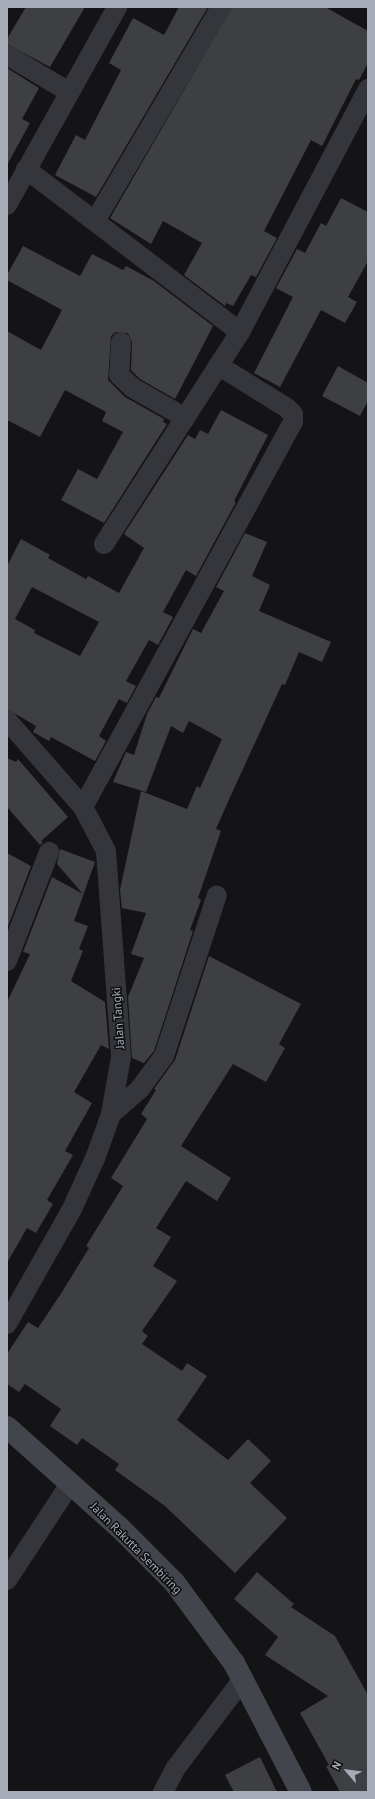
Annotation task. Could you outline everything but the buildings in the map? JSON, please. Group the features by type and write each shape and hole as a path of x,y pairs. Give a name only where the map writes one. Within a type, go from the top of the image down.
{"main road":[{"name":"Jalan Rakutta Sembiring","path":"7,1427 174,1582 212,1631 243,1678 301,1792"}],"street":[{"path":"7,205 117,7"},
{"path":"95,221 221,7"},
{"path":"7,55 69,92"},
{"path":"104,544 218,364 240,332 368,89"},
{"path":"26,169 240,332"},
{"path":"121,342 119,375 133,388 184,417"},
{"path":"83,807 294,422 293,414 287,408 218,364"},
{"name":"Jalan Tangki","path":"7,720 83,807 106,851 121,1057 111,1114 96,1156 72,1209 7,1324"},
{"path":"7,961 49,852"},
{"path":"111,1114 139,1090 164,1056 217,895"},
{"path":"7,1580 70,1484"},
{"path":"163,1792 175,1769 243,1678"}]}
